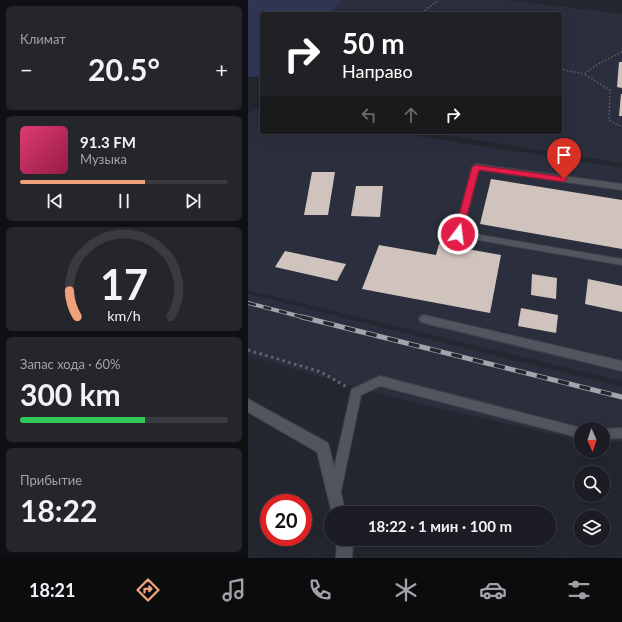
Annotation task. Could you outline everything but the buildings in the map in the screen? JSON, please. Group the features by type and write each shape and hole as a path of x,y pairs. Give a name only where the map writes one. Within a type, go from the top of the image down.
{"street":[{"path":"248,405 322,448 337,506"},
{"path":"344,558 345,546"}],"lane":[{"path":"622,187 476,167 458,234 622,262"},
{"path":"424,319 622,366"},
{"path":"334,495 356,392 380,382 574,431"},
{"path":"610,434 622,433"}],"path":[{"path":"424,12 425,10 439,0"},
{"path":"584,74 598,64 622,52"},
{"path":"562,69 584,74 610,90 609,120 622,127"},
{"path":"248,350 321,372 356,392"}],"shaded area":[{"path":"248,0 342,0 331,12 260,12 260,76 248,77"},
{"path":"336,0 505,0 622,14 622,163 440,134 562,134 562,12 327,12"},
{"path":"253,109 260,111 260,134 406,134 622,168 622,381 248,290 248,115"},
{"path":"248,294 622,387 622,441 610,442 610,422 574,422 574,439 380,394 248,355"}],"railway":[{"path":"248,303 306,318"},
{"path":"302,317 306,318"},
{"path":"306,318 622,397"}],"route":[{"path":"458,234 476,167 564,179"}]}
